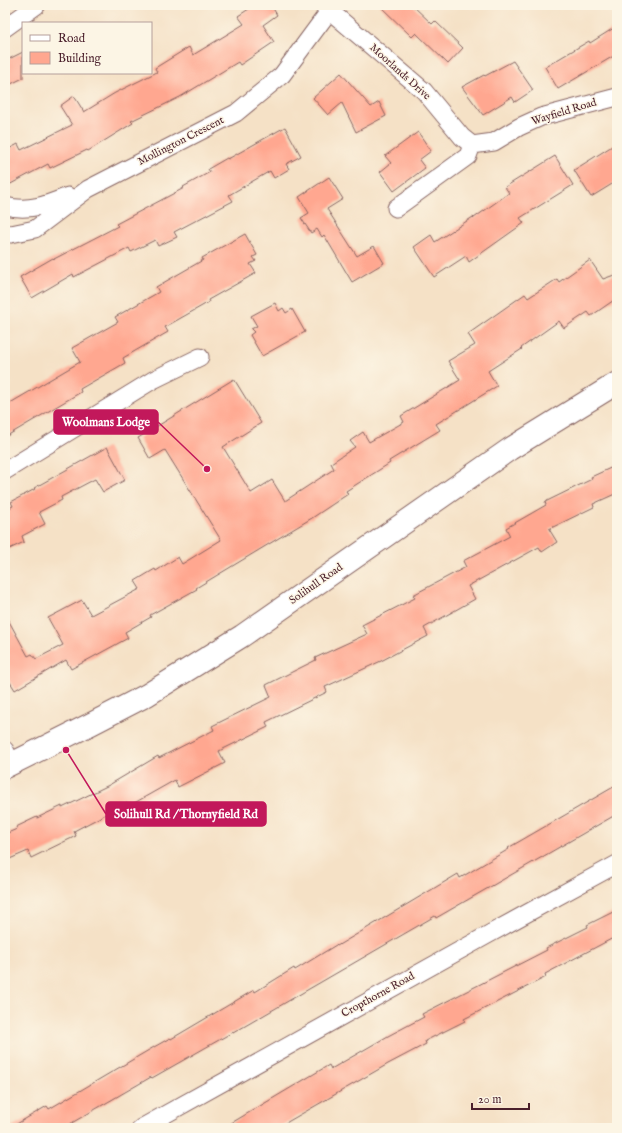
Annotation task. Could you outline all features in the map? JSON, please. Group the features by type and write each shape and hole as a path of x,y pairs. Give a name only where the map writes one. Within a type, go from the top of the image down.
{"street":[{"path":"5,28 37,5"},
{"name":"Moorlands Drive","path":"326,7 424,91 462,136 472,144"},
{"name":"Mollington Crescent","path":"5,233 10,234 35,229 88,189 236,113 282,75 326,7"},
{"name":"Wayfield Road","path":"472,144 494,142 519,127 541,117 617,97"},
{"path":"396,208 468,156 472,144"},
{"path":"5,206 14,208 41,207 88,189"},
{"path":"5,471 153,380 200,357"},
{"name":"Solihull Road","path":"7,760 91,724 147,695 235,640 510,449 617,383"},
{"name":"Cropthorne Road","path":"141,1128 490,932 617,864"}],"building":[{"path":"255,5 271,5 277,15 263,25 274,42 240,65 238,62 180,97 131,121 133,123 88,151 87,150 50,168 48,164 5,187 5,151 18,144 21,150 72,125 60,106 74,96 84,112 115,93 157,72 155,68 189,47 193,55 244,24 238,16"},
{"path":"379,5 412,5 432,24 435,21 463,48 448,64 416,33 412,37"},
{"path":"617,26 617,54 558,89 545,67 589,41 590,43"},
{"path":"22,52 23,78 5,87 5,61"},
{"path":"513,61 533,90 515,102 512,97 483,115 462,87"},
{"path":"341,73 371,107 379,102 386,116 356,132 342,103 328,115 313,98"},
{"path":"285,127 301,156 286,164 289,169 274,178 270,171 229,195 233,201 174,232 177,237 158,246 155,240 131,252 129,248 74,277 73,274 32,298 20,277 53,258 54,259 118,226 116,224 184,188 183,187 210,172 208,169"},
{"path":"418,132 431,151 419,160 425,168 394,191 380,172 391,163 385,156"},
{"path":"617,143 617,181 591,197 574,170"},
{"path":"555,156 573,185 520,218 524,223 469,262 466,256 434,277 414,247 431,235 435,242 473,217 474,218 509,193 505,187"},
{"path":"329,177 343,199 327,209 357,256 374,246 384,263 352,282 324,235 322,237 317,229 311,233 301,218 309,213 299,197"},
{"path":"245,234 257,255 253,257 256,261 250,264 256,273 208,300 209,302 165,327 168,332 123,358 125,363 80,389 81,392 5,437 5,406 80,362 72,348 118,322 115,317 159,292 156,287 203,260 202,258"},
{"path":"590,260 603,279 617,274 617,298 591,316 588,312 564,328 559,321 521,348 522,349 488,371 497,386 436,424 440,430 389,461 390,463 346,491 348,494 312,518 196,588 197,589 150,615 151,617 125,632 128,638 71,669 66,660 15,690 5,674 5,614 28,656 32,654 36,659 63,645 48,618 82,600 91,615 140,589 135,581 155,569 156,571 178,557 182,564 221,540 165,450 150,459 138,438 234,379 261,423 223,447 251,493 272,480 285,501 334,469 331,463 355,447 350,441 363,432 369,442 404,422 401,416 460,380 448,361 475,345 468,334 525,294 528,298 557,279 559,282"},
{"path":"275,303 279,311 283,308 286,313 292,309 305,332 262,356 250,335 254,332 251,329 257,326 251,316"},
{"path":"107,447 125,480 103,492 95,479 61,497 62,500 39,512 45,524 22,536 24,542 5,551 5,510 13,506 11,502"},
{"path":"617,465 617,493 593,504 594,507 549,529 557,542 542,552 539,547 468,586 475,599 424,628 428,636 381,661 325,687 327,692 266,722 268,727 219,751 225,763 178,787 175,780 129,806 127,803 74,831 76,836 31,858 28,851 5,861 5,834 17,829 16,827 37,817 62,806 62,808 109,785 158,756 159,758 214,730 212,726 271,697 266,685 316,660 315,658 367,634 362,625 415,598 413,595 466,567 463,561 510,536 506,528 546,505 545,502 592,479 591,477"},
{"path":"617,785 617,814 436,918 435,916 233,1033 152,1078 151,1077 63,1128 10,1128 47,1106 49,1109 254,990 255,992 294,968 295,970 458,874 460,878 509,849 508,848"},
{"path":"617,910 617,936 545,974 546,977 464,1019 465,1021 425,1041 426,1044 388,1064 277,1128 223,1128 329,1065 331,1069 424,1017 422,1014 547,950 546,948 588,927 587,925"}],"place":[{"name":"Woolmans Lodge","path":"207,469"},
{"name":"Solihull Rd / Thornyfield Rd","path":"66,750"}]}
